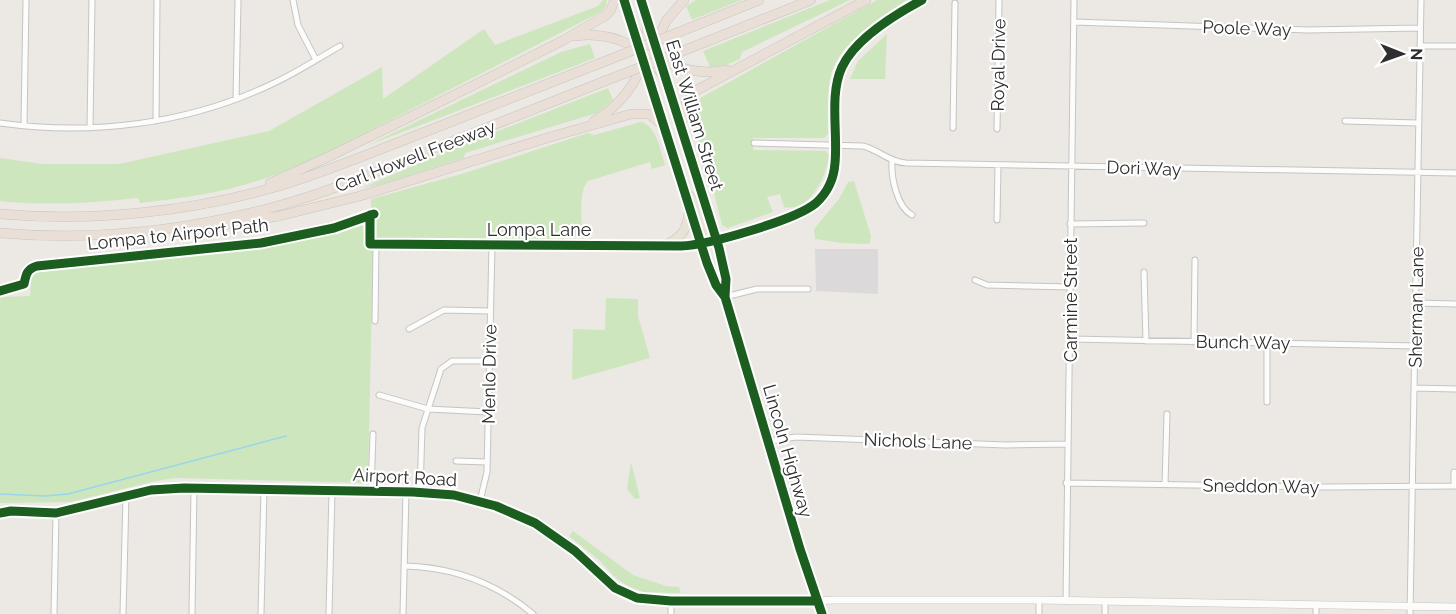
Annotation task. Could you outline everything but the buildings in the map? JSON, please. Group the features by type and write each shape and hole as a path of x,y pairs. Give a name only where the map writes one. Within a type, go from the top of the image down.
{"highway":[{"path":"227,199 326,158 564,39 605,16 615,0"},
{"path":"584,127 621,101 635,83 666,21 684,0"},
{"name":"Carl Howell Freeway","path":"0,214 55,216 123,214 227,199 279,186 321,172 759,0"},
{"name":"Carl Howell Freeway","path":"0,233 64,236 142,232 230,218 313,196 812,0"},
{"path":"564,39 583,35 603,36 621,41 684,68 702,72 730,70 866,0"},
{"path":"645,10 649,53"},
{"path":"629,15 649,53"},
{"name":"East William Street","path":"649,53 669,88 717,240"},
{"name":"East William Street","path":"649,53 653,94 701,244"},
{"path":"681,127 685,106 692,94 746,62"},
{"path":"142,232 243,222 314,208 369,194 584,127 638,113 649,114 664,126"},
{"path":"684,190 698,205 708,237 717,240"},
{"path":"664,246 678,239 684,232 690,209"},
{"name":"Lincoln Highway","path":"717,240 725,273 725,297 822,614"},
{"name":"Lincoln Highway","path":"701,244 714,283 725,297"}],"main road":[{"path":"624,0 629,15"},
{"path":"641,0 645,10"}],"street":[{"path":"24,126 26,0"},
{"path":"90,127 92,0"},
{"path":"156,121 157,0"},
{"path":"236,99 238,0"},
{"path":"293,0 298,25 316,60"},
{"path":"701,244 792,217 815,203 827,190 832,179 836,144 836,89 844,63 854,50 876,31 922,0"},
{"name":"Royal Drive","path":"997,129 999,0"},
{"name":"Carmine Street","path":"1066,601 1074,0"},
{"name":"Sherman Lane","path":"1410,610 1421,0"},
{"path":"953,128 955,3"},
{"name":"Poole Way","path":"1074,22 1308,30 1420,28"},
{"path":"0,123 24,126 90,127 156,121 192,114 273,84 340,46"},
{"path":"1420,46 1456,46"},
{"path":"1345,122 1418,123"},
{"name":"Dori Way","path":"754,143 836,144 870,147 892,161 1456,173"},
{"path":"892,161 893,177 899,198 904,210 912,215"},
{"path":"997,220 998,165"},
{"path":"1070,224 1144,223"},
{"name":"Lompa Lane","path":"375,321 376,244 664,246 701,244"},
{"name":"Menlo Drive","path":"480,501 486,478 487,462 492,245"},
{"path":"1194,342 1195,260"},
{"path":"1144,272 1146,341"},
{"path":"975,280 987,285 1070,287"},
{"path":"725,297 760,289 808,289"},
{"path":"1416,303 1456,304"},
{"path":"409,328 444,310 490,311"},
{"name":"Bunch Way","path":"1070,339 1416,345"},
{"path":"1267,343 1267,402"},
{"path":"420,492 421,432 440,371 446,364 457,360 489,361"},
{"path":"1414,388 1456,389"},
{"path":"379,395 428,409 488,412"},
{"path":"1165,484 1167,414"},
{"path":"371,491 373,434"},
{"name":"Nichols Lane","path":"769,441 796,437 1006,445 1068,444"},
{"path":"456,461 487,462"},
{"path":"1454,472 1455,486"},
{"name":"Sneddon Way","path":"1066,483 1326,487 1455,486"},
{"path":"192,614 194,488"},
{"path":"261,614 264,488"},
{"name":"Airport Road","path":"0,513 11,511 56,513 151,490 264,488 420,492 447,494 480,501 512,512 544,529 575,551 619,591 641,599 671,601 1039,600 1316,605 1410,610 1456,608"},
{"path":"329,614 332,490"},
{"path":"403,614 406,492"},
{"path":"123,614 126,496"},
{"path":"54,614 56,513"},
{"path":"404,566 433,568 472,578 503,592 533,614"},
{"path":"1039,600 1039,614"},
{"path":"671,601 671,614"},
{"path":"1105,601 1105,614"},
{"path":"1316,605 1316,614"}],"shaded area":[{"path":"815,249 878,249 878,294 816,291"}],"green space":[{"path":"603,0 607,0 601,12 338,147 265,178 215,192 140,203 138,198 69,203 0,201 0,158 42,164 119,164 269,131 382,67 383,99 484,29 495,45 598,6"},
{"path":"696,0 742,0 692,20 686,6"},
{"path":"830,0 850,0 742,52 740,59 726,65 710,67 703,51"},
{"path":"877,0 907,0 861,33 850,43 834,66 828,92 828,134 824,138 753,138 753,150 826,151 829,155 828,163 816,191 802,204 793,207 784,207 780,194 767,197 773,212 728,228 722,225 691,115 695,101"},
{"path":"887,34 885,79 850,79 858,61"},
{"path":"590,44 595,58 366,146 561,52"},
{"path":"608,88 613,100 597,113 465,153 464,158 382,184 362,188 442,153"},
{"path":"641,122 651,128 654,133 665,165 652,169 650,162 588,181 582,199 582,237 573,236 547,243 385,241 382,238 371,238 371,199 465,173 588,133 594,135"},
{"path":"854,181 871,236 870,243 842,243 815,239 814,229 839,199 848,182"},
{"path":"360,224 367,229 367,247 373,248 368,483 175,478 71,502 0,503 0,297 30,296 32,271 271,245"},
{"path":"606,298 638,299 638,316 650,358 572,380 573,329 605,330"},
{"path":"631,462 640,498 635,499 627,489"},
{"path":"573,531 633,575 666,586 679,587 681,593 644,592 630,587 617,579 599,560 569,536"}],"waterway":[{"path":"0,494 45,496 68,494 286,436"}],"cycle path":[{"path":"624,0 707,263 716,285 725,297"},
{"path":"641,0 719,248 726,279 725,297 800,549 822,614"},
{"path":"370,215 370,244 681,246 730,236 790,217 816,203 832,179 836,151 836,89 842,67 848,57 877,28 922,0"},
{"name":"Lompa to Airport Path","path":"0,291 24,284 28,272 37,266 261,243 334,228 374,214"},
{"path":"0,513 11,511 56,513 151,490 184,488 413,492 454,495 496,506 535,523 575,551 615,588 637,598 671,601 817,601"}]}
